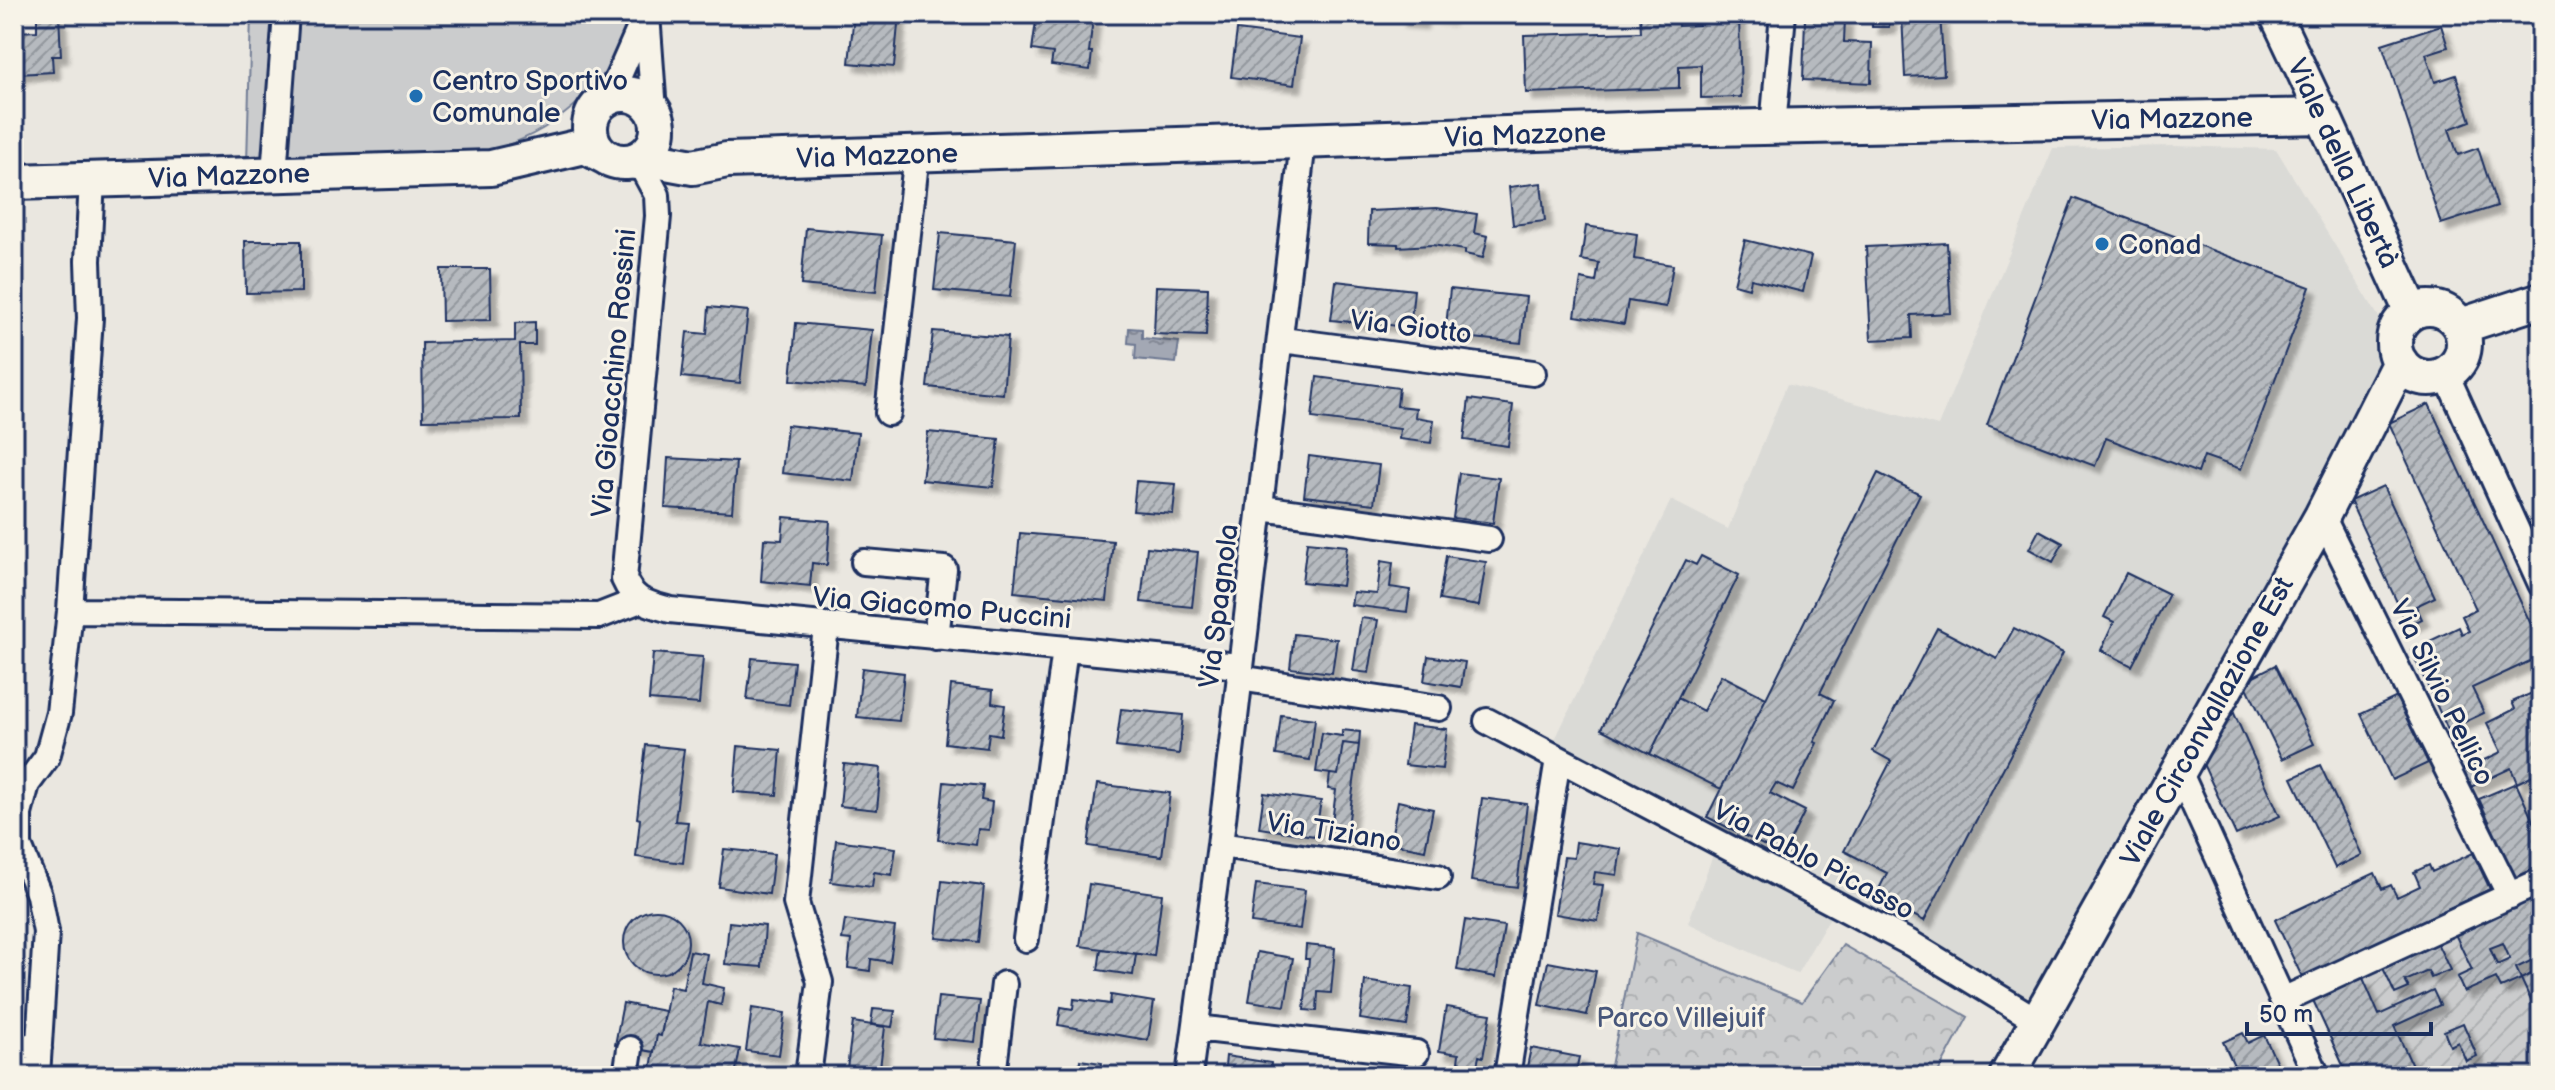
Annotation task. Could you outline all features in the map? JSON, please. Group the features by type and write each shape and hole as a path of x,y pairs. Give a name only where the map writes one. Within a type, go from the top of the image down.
{"main road":[{"name":"Via Mazzone","path":"491,168 555,133 579,114 619,95 639,97 669,136 689,150 727,160"},
{"path":"601,106 591,135 595,145 619,161 647,154 658,135 656,117"},
{"name":"Via Mazzone","path":"14,182 491,168 585,146 619,161 655,160 693,167 727,160 1658,129 2323,116"},
{"name":"Viale della Libertà","path":"2323,116 2412,312"},
{"path":"2461,326 2541,300"},
{"path":"2400,362 2407,370 2421,377 2446,374 2461,357 2464,347 2461,326 2446,311 2425,308 2412,312"},
{"name":"Viale Circonvallazione Est","path":"2007,1076 2322,516 2400,362 2394,340 2400,323 2412,312"}],"street":[{"path":"274,174 286,14"},
{"path":"601,106 646,14"},
{"path":"646,14 656,117"},
{"path":"1773,127 1783,14"},
{"name":"Viale della Libertà","path":"2275,14 2323,116"},
{"name":"Via Spagnola","path":"1189,1076 1282,340 1303,142"},
{"path":"888,413 917,153"},
{"name":"Via Gioacchino Rossini","path":"619,161 643,169 657,195 658,216 624,579 630,594 640,600"},
{"path":"37,1076 46,932 39,895 19,846 19,814 27,784 47,757 59,713 70,611 90,318 88,261 92,179"},
{"name":"Via Giotto","path":"1282,340 1533,373"},
{"path":"2446,374 2541,584"},
{"path":"1261,508 1489,539"},
{"name":"Via Silvio Pellico","path":"2322,516 2510,896"},
{"path":"864,562 944,569 936,637"},
{"path":"70,611 599,616 640,600"},
{"name":"Via Giacomo Puccini","path":"640,600 670,610 1065,649 1239,672 1439,708"},
{"path":"808,1076 820,982 796,903 826,627"},
{"path":"1026,939 1065,649"},
{"name":"Via Pablo Picasso","path":"1487,721 1910,943 2038,1021"},
{"path":"1507,1076 1558,759"},
{"path":"2178,769 2317,1076"},
{"name":"Via Tiziano","path":"1220,845 1438,877"},
{"path":"2283,1000 2541,881"},
{"path":"993,1076 1004,984"},
{"path":"1196,1028 1416,1053"},
{"path":"14,1045 39,1048"},
{"path":"626,1076 630,1049"}],"shaded area":[{"path":"2174,146 2276,149 2407,363 2040,1013 1836,907 1797,974 1688,923 1717,844 1547,756 1671,500 1728,529 1787,384 1938,426 2053,148"}],"green space":[{"name":"Centro Sportivo Comunale","path":"251,14 630,14 624,37 613,59 600,80 583,98 543,128 499,148 465,154 247,163"},
{"path":"2541,894 2541,1076 2348,1076 2313,1000"},
{"name":"Parco Villejuif","path":"1637,933 1802,1002 1843,945 1968,1017 1936,1076 1609,1076"}],"water":[{"path":"1129,328 1142,329 1142,338 1179,342 1176,363 1135,359 1136,344 1128,343"}],"building":[{"path":"59,14 61,56 52,56 53,72 18,74 18,79 14,79 14,32 37,31 37,15"},
{"path":"854,14 899,14 894,67 849,63"},
{"path":"1037,14 1093,18 1090,70 1051,65 1053,53 1032,50"},
{"path":"1400,14 1448,14 1447,18 1421,15 1420,22 1399,20"},
{"path":"1640,14 1677,14 1678,26 1699,25 1699,16 1739,15 1741,97 1701,98 1701,65 1679,66 1679,88 1526,93 1524,35 1641,32"},
{"path":"1872,14 1889,14 1889,27 1872,27"},
{"path":"1940,14 1944,75 1905,77 1902,15"},
{"path":"1805,17 1845,19 1844,42 1872,43 1871,83 1803,80"},
{"path":"2441,25 2448,47 2426,54 2435,82 2456,75 2471,121 2449,129 2458,155 2478,148 2497,206 2441,224 2382,44"},
{"path":"1237,30 1300,38 1294,85 1231,77"},
{"path":"1541,183 1545,221 1513,225 1509,187"},
{"path":"2073,198 2310,287 2241,469 2204,456 2198,473 2106,438 2095,466 1987,425"},
{"path":"1437,208 1477,214 1474,233 1488,236 1483,258 1465,254 1465,250 1432,245 1398,247 1398,244 1368,243 1369,211"},
{"path":"1586,226 1637,234 1634,259 1673,265 1666,307 1628,301 1624,324 1575,316 1581,279 1596,282 1599,263 1581,260"},
{"path":"806,228 882,235 876,292 801,285"},
{"path":"940,233 1016,240 1010,297 934,290"},
{"path":"1745,240 1811,256 1803,292 1751,279 1749,288 1734,284"},
{"path":"245,241 301,241 301,292 246,293"},
{"path":"1947,243 1951,313 1911,315 1912,338 1871,340 1866,247"},
{"path":"441,269 490,269 491,320 442,321"},
{"path":"1336,281 1414,290 1411,319 1398,317 1397,326 1364,322 1365,313 1362,313 1361,323 1331,320"},
{"path":"1156,286 1208,288 1206,336 1154,334"},
{"path":"1450,289 1526,297 1521,343 1445,335"},
{"path":"709,307 748,311 740,383 682,377 687,332 707,334"},
{"path":"535,322 535,345 520,345 521,419 423,420 422,343 515,341 515,323"},
{"path":"796,323 872,330 866,387 791,380"},
{"path":"933,331 1008,337 1003,394 927,387"},
{"path":"1317,377 1399,388 1397,406 1416,408 1415,417 1434,420 1431,443 1399,439 1400,429 1312,418"},
{"path":"1469,399 1513,405 1508,446 1464,440"},
{"path":"2429,404 2541,646 2541,656 2472,688 2484,713 2448,730 2411,650 2459,627 2462,634 2469,631 2462,616 2476,609 2389,423"},
{"path":"787,425 858,433 853,481 782,473"},
{"path":"928,432 999,439 993,487 922,480"},
{"path":"1309,456 1379,465 1374,504 1304,496"},
{"path":"668,458 736,462 732,512 665,508"},
{"path":"1459,473 1499,478 1493,523 1453,518"},
{"path":"1878,473 1920,494 1820,693 1834,700 1793,791 1776,783 1770,793 1805,811 1783,855 1707,817"},
{"path":"1136,481 1176,484 1173,514 1133,511"},
{"path":"2383,486 2435,597 2416,606 2422,619 2408,626 2350,501"},
{"path":"784,517 830,521 827,565 812,563 810,586 761,581 764,539 782,540"},
{"path":"2039,530 2063,543 2053,562 2029,549"},
{"path":"1020,533 1113,541 1107,601 1014,592"},
{"path":"1307,542 1347,546 1342,586 1302,582"},
{"path":"1147,547 1198,552 1192,607 1141,602"},
{"path":"1446,556 1486,562 1479,606 1439,600"},
{"path":"1701,556 1739,575 1650,754 1601,729 1686,560 1696,565"},
{"path":"1381,561 1393,563 1390,587 1410,590 1407,612 1351,605 1353,592 1377,594"},
{"path":"2126,573 2169,594 2132,666 2101,650 2114,622 2104,617"},
{"path":"1361,618 1378,620 1369,673 1353,671"},
{"path":"1937,628 1997,659 2014,628 2063,653 1924,921 1876,895 1887,873 1844,851 1891,761 1873,751"},
{"path":"1294,634 1337,639 1332,673 1290,668"},
{"path":"653,653 703,657 699,704 649,700"},
{"path":"1428,656 1465,662 1461,687 1424,681"},
{"path":"752,658 794,662 789,705 747,700"},
{"path":"2275,665 2314,744 2282,759 2244,681"},
{"path":"862,668 904,673 899,721 857,717"},
{"path":"1721,675 1766,698 1721,789 1650,754 1678,698 1703,711"},
{"path":"951,685 993,690 992,703 1005,705 1001,735 989,733 987,748 945,743"},
{"path":"2541,689 2541,771 2517,783 2511,768 2471,787 2463,770 2501,752 2487,723 2515,709 2512,702"},
{"path":"2397,697 2428,763 2392,780 2361,714"},
{"path":"1121,709 1183,715 1179,754 1116,747"},
{"path":"2233,711 2280,816 2236,835 2203,764"},
{"path":"1281,715 1315,719 1310,760 1276,755"},
{"path":"1410,725 1447,729 1442,769 1405,765"},
{"path":"1342,730 1360,732 1359,745 1343,743 1338,775 1316,772 1322,733 1342,736"},
{"path":"1343,743 1359,745 1346,841 1330,839 1336,790 1328,789 1330,774 1338,775"},
{"path":"646,745 684,749 675,821 688,822 683,863 636,857 640,819 637,818"},
{"path":"738,746 781,750 777,795 734,792"},
{"path":"844,764 881,768 877,810 840,806"},
{"path":"2320,765 2362,855 2335,868 2292,778"},
{"path":"944,782 983,786 981,800 992,802 989,830 978,829 976,845 938,840"},
{"path":"2516,783 2541,839 2541,866 2514,878 2479,799"},
{"path":"1097,784 1170,793 1162,856 1088,846"},
{"path":"1264,793 1321,801 1315,836 1259,828"},
{"path":"1482,798 1527,804 1517,887 1471,881"},
{"path":"1398,801 1433,809 1425,850 1390,843"},
{"path":"836,840 896,848 892,875 874,872 872,887 831,882"},
{"path":"1576,842 1621,849 1617,875 1595,872 1593,884 1603,885 1598,921 1555,914 1564,857 1574,858"},
{"path":"724,849 774,854 769,894 719,887"},
{"path":"2473,853 2490,889 2302,977 2275,920 2375,873 2382,889 2391,885 2397,897 2420,886 2414,872 2429,865 2432,872"},
{"path":"942,881 984,886 978,942 936,938"},
{"path":"1089,884 1162,894 1154,956 1080,946"},
{"path":"1256,884 1305,890 1300,929 1251,923"},
{"path":"2541,894 2541,937 2534,941 2541,956 2516,968 2521,979 2501,988 2496,978 2464,992 2457,977 2472,970 2455,934","holes":["2503,943 2510,959 2497,965 2490,948"]},
{"path":"656,910 674,916 682,924 688,942 682,960 674,968 656,974 638,968 630,960 624,942 630,924 638,916"},
{"path":"845,920 895,927 890,962 871,959 870,971 848,968 851,940 842,939"},
{"path":"1465,920 1504,926 1496,977 1457,970"},
{"path":"729,922 765,926 762,967 725,964"},
{"path":"2437,943 2450,970 2431,978 2428,971 2405,981 2409,988 2395,994 2383,968"},
{"path":"1306,945 1335,948 1331,993 1318,992 1317,1011 1304,1010 1309,959 1305,959"},
{"path":"1101,949 1136,954 1133,975 1098,970"},
{"path":"690,951 707,954 702,983 724,988 721,1005 708,1002 701,1042 740,1049 735,1076 664,1076 650,1073 657,1035 661,1036 670,986 683,989"},
{"path":"1257,952 1293,958 1285,1006 1249,1001"},
{"path":"1548,962 1596,971 1587,1015 1539,1005"},
{"path":"2541,969 2541,1022 2521,979"},
{"path":"2363,978 2379,1015 2433,990 2440,1005 2394,1026 2417,1076 2348,1076 2313,1000"},
{"path":"1365,981 1412,988 1407,1026 1360,1019"},
{"path":"1111,995 1154,1002 1148,1040 1058,1025 1061,1007 1073,1009 1074,999 1110,1004"},
{"path":"938,997 980,1001 975,1042 933,1038"},
{"path":"623,1003 665,1011 661,1036 657,1035 654,1052 615,1045"},
{"path":"1446,1007 1491,1014 1483,1057 1479,1056 1477,1066 1458,1062 1459,1054 1439,1051"},
{"path":"752,1008 785,1013 779,1055 746,1051"},
{"path":"873,1009 895,1011 892,1027 871,1024"},
{"path":"853,1022 885,1027 879,1076 846,1076"},
{"path":"2463,1023 2477,1056 2466,1061 2458,1042 2450,1046 2444,1031"},
{"path":"2243,1033 2248,1043 2264,1035 2283,1076 2239,1076 2223,1042"},
{"path":"1531,1048 1579,1057 1575,1076 1525,1076"},
{"path":"1226,1056 1271,1063 1270,1076 1224,1076"},
{"path":"1080,1060 1102,1063 1101,1070 1139,1076 1078,1076"}],"place":[{"name":"Centro Sportivo Comunale","path":"416,96"},
{"name":"Conad","path":"2102,244"}]}
